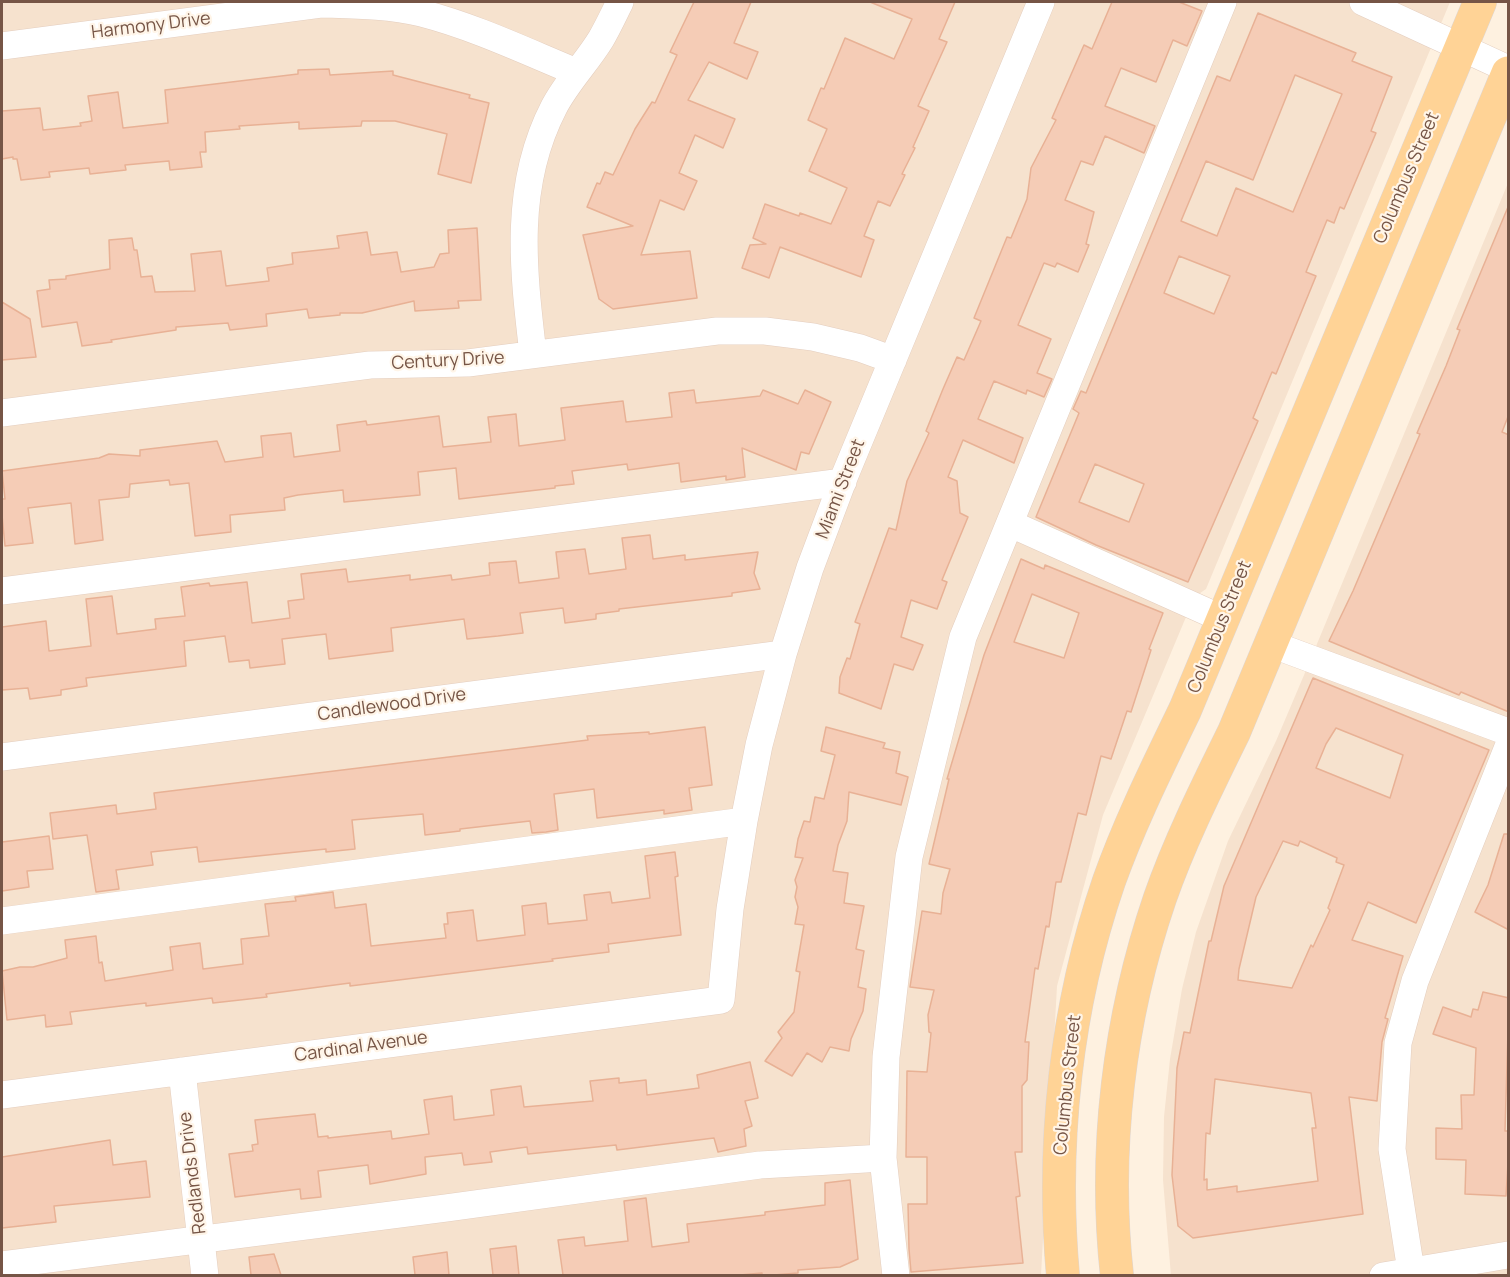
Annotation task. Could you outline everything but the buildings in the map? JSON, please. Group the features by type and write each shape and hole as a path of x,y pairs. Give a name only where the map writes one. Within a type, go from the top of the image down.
{"main road":[{"name":"Columbus Street","path":"1063,1275 1059,1189 1061,1123 1070,1041 1086,960 1109,881 1139,805 1185,710 1480,2"},
{"path":"1117,1275 1112,1189 1114,1127 1123,1049 1138,973 1160,898 1188,826 1234,732 1509,71"}],"street":[{"path":"533,354 524,274 524,225 529,178 540,140 554,106 576,72 601,40 620,2"},
{"name":"Miami Street","path":"721,1000 730,909 759,745 783,654 810,568 843,482 1041,2"},
{"path":"896,1275 884,1158 886,1058 909,856 963,637 1223,2"},
{"path":"1363,2 1509,71"},
{"name":"Harmony Drive","path":"2,46 321,4 374,5 420,13 465,27 576,72"},
{"name":"Century Drive","path":"2,413 370,365 468,363 717,331 765,331 813,337 860,348 893,360"},
{"path":"2,591 843,482"},
{"path":"1011,524 1223,619"},
{"path":"1271,644 1509,732"},
{"name":"Candlewood Drive","path":"2,757 783,654"},
{"path":"1411,1271 1392,1149 1398,1043 1415,981 1509,747"},
{"path":"2,921 744,820"},
{"name":"Cardinal Avenue","path":"2,1095 721,1000"},
{"name":"Redlands Drive","path":"182,1071 205,1275"},
{"path":"2,1265 760,1165 884,1158"},
{"path":"1383,1275 1509,1255"}],"shaded area":[{"path":"2,2 1450,2 1206,589 1177,609 1186,617 1103,815 1057,986 1041,1275 2,1276"},
{"path":"1508,183 1508,1275 1171,1276 1163,1180 1164,1117 1170,1059 1182,989 1196,932 1228,841 1276,741"}]}
